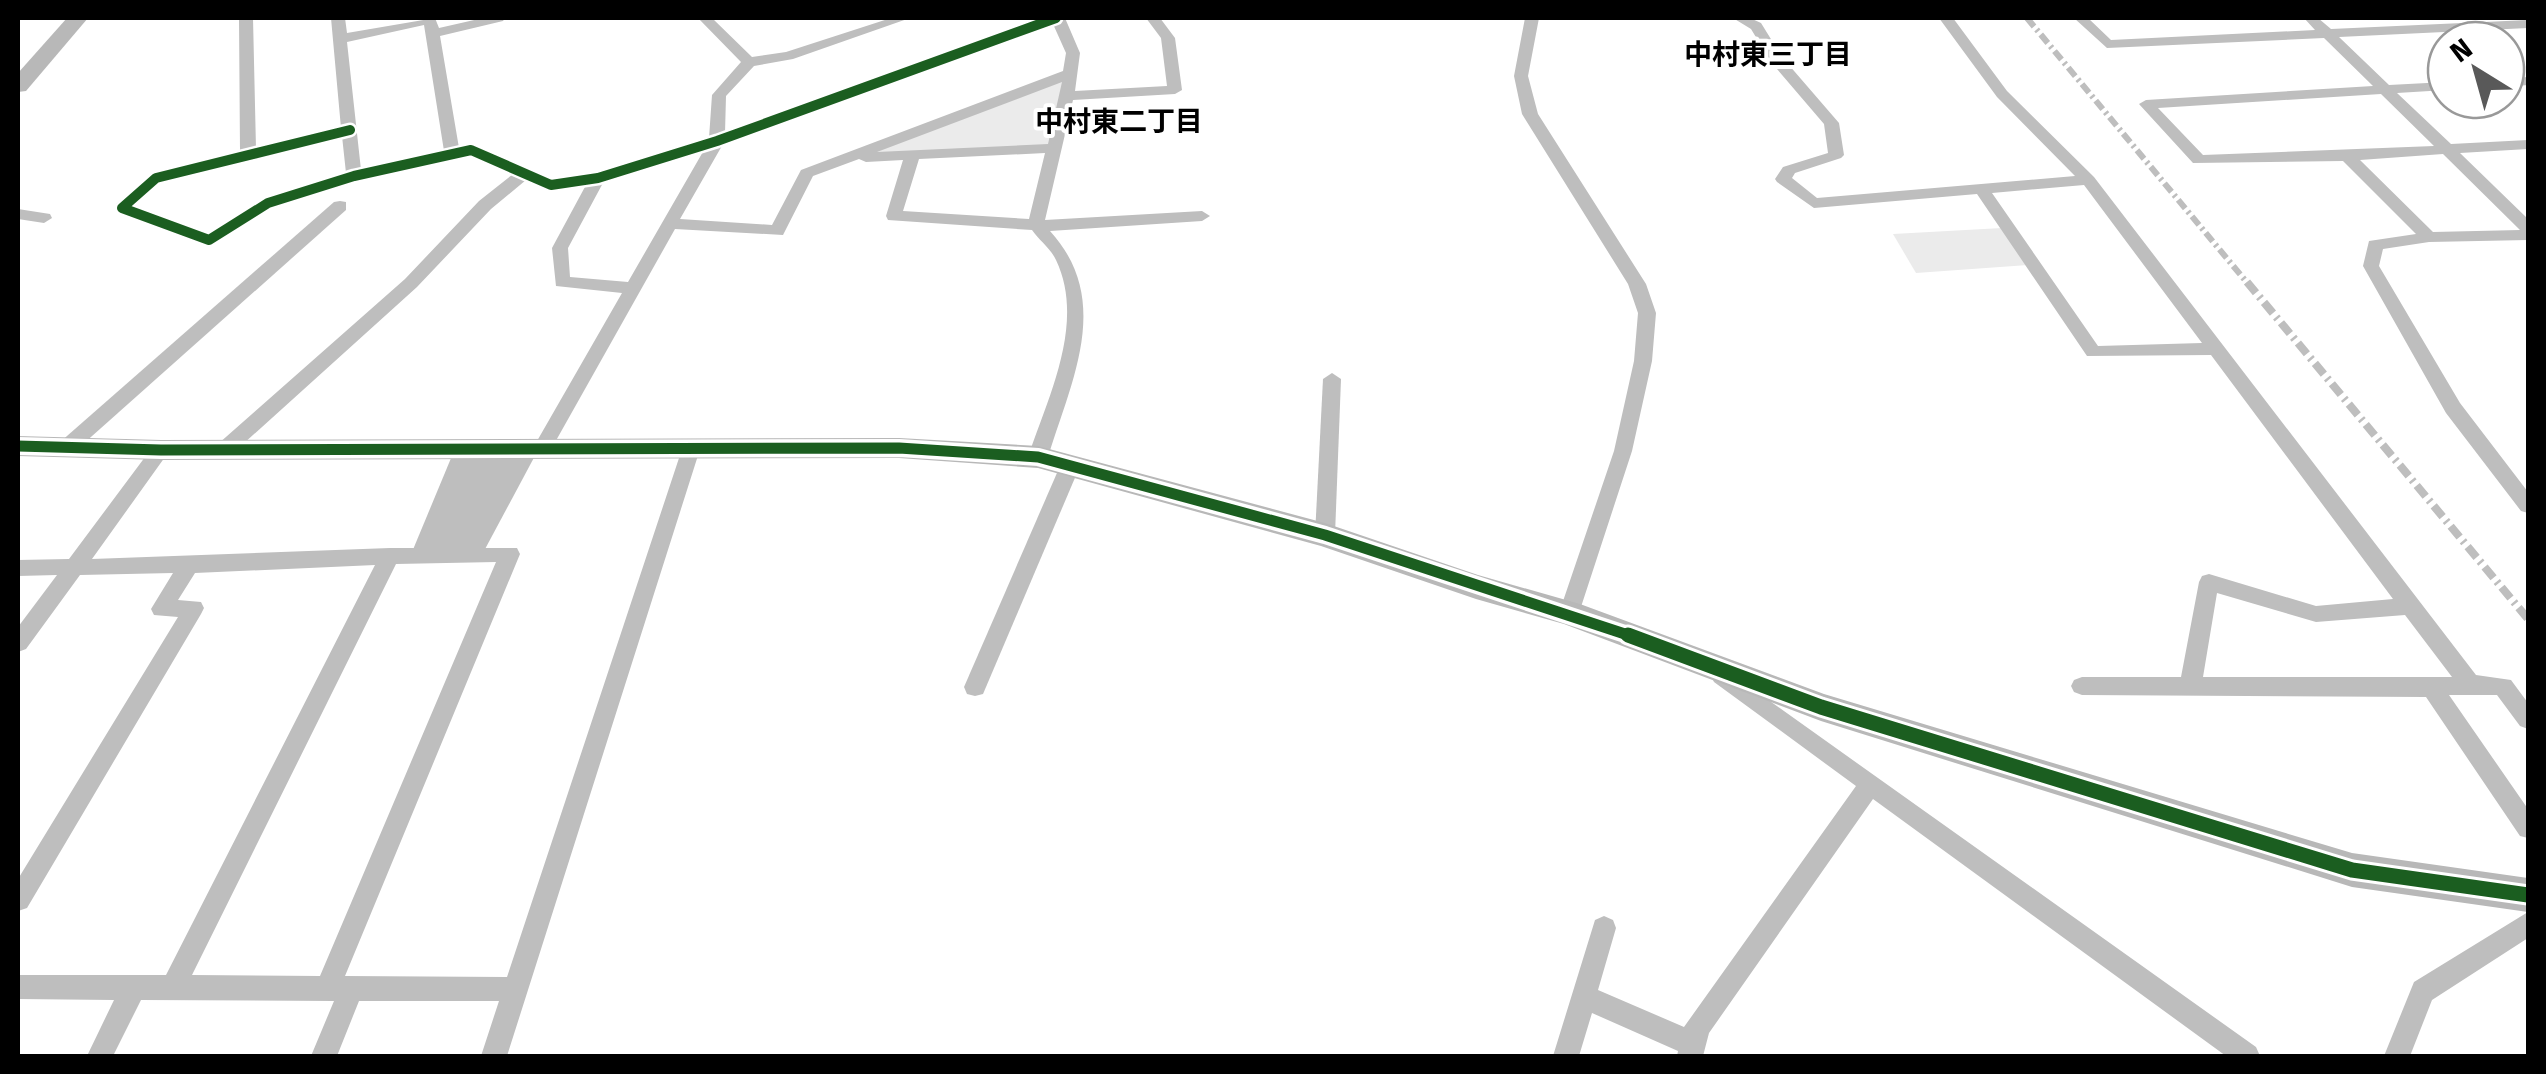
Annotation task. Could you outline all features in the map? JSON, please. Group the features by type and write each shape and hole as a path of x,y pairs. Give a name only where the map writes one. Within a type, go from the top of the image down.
{"street":[{"path":"18,86 78,18"},
{"path":"246,18 248,155"},
{"path":"338,18 354,176"},
{"path":"433,34 498,18"},
{"path":"705,18 749,62"},
{"path":"542,448 717,141 719,95 749,62 788,56 903,18"},
{"path":"350,130 156,178 122,208 209,240 268,202 452,153 471,150 551,185 598,178 717,141 1057,18 1073,53 1067,96 1036,222 1040,233 1064,257 1074,298 1076,328 1038,457"},
{"path":"1067,96 1175,90 1168,38 1153,18"},
{"path":"1532,18 1521,76 1530,114 1636,284 1647,313 1643,362 1622,451 1569,613"},
{"path":"1740,18 1756,26 1776,59 1831,123 1836,155 1789,170 1783,178 1814,203 2088,180"},
{"path":"1946,18 2002,94 2088,180 2470,684"},
{"path":"2081,18 2107,44 2528,24"},
{"path":"2311,18 2446,148 2521,213 2528,232 2429,237 2375,245 2370,266 2453,408 2528,506"},
{"path":"340,39 430,20 452,153"},
{"path":"672,224 777,231 808,173 1069,74"},
{"path":"2426,87 2146,104 2199,160 2347,156 2528,144"},
{"path":"847,158 1054,148"},
{"path":"912,155 894,216 1058,226 1202,216"},
{"path":"2347,156 2429,237"},
{"path":"224,449 411,283 485,205 524,173"},
{"path":"598,178 560,248 562,282 635,288"},
{"path":"1981,189 2093,352 2216,348"},
{"path":"66,448 340,206"},
{"path":"18,214 44,218"},
{"path":"1325,535 1332,378"},
{"path":"18,446 160,450 898,448 1038,457 1325,535 1476,587 1569,613 1821,707 2352,870 2528,895"},
{"path":"494,1056 692,446"},
{"path":"18,643 160,450"},
{"path":"975,687 1070,466"},
{"path":"18,568 510,554 340,988 324,1056"},
{"path":"174,985 390,556"},
{"path":"18,900 194,608 161,609 189,565"},
{"path":"2190,687 2210,582 2316,614 2410,606"},
{"path":"1714,670 2247,1056"},
{"path":"2082,686 2503,686 2528,719"},
{"path":"2432,688 2528,828"},
{"path":"1584,998 1691,1050 1697,1027 1870,784"},
{"path":"2397,1056 2423,991 2528,924"},
{"path":"1566,1056 1604,928"},
{"path":"100,1056 135,985"},
{"path":"18,986 517,989"}],"shaded area":[{"path":"1065,77 1050,145 860,155"},
{"path":"2002,228 2028,265 1916,273 1893,234"},
{"path":"454,451 537,452 484,551 412,552"}],"railway":[{"path":"2027,18 2249,285"},
{"path":"2247,282 2528,619"}],"cycle path":[{"path":"350,130 156,178 122,208 209,240 268,203 354,176 471,150 551,185 598,178 717,141 1056,18"},
{"path":"18,446 161,450 899,448 1038,457 1325,535 1476,587 1569,613 1821,707 2352,870 2528,895"}],"district":[{"name":"中村東三丁目","path":"1768,54"},
{"name":"中村東二丁目","path":"1119,121"}]}
